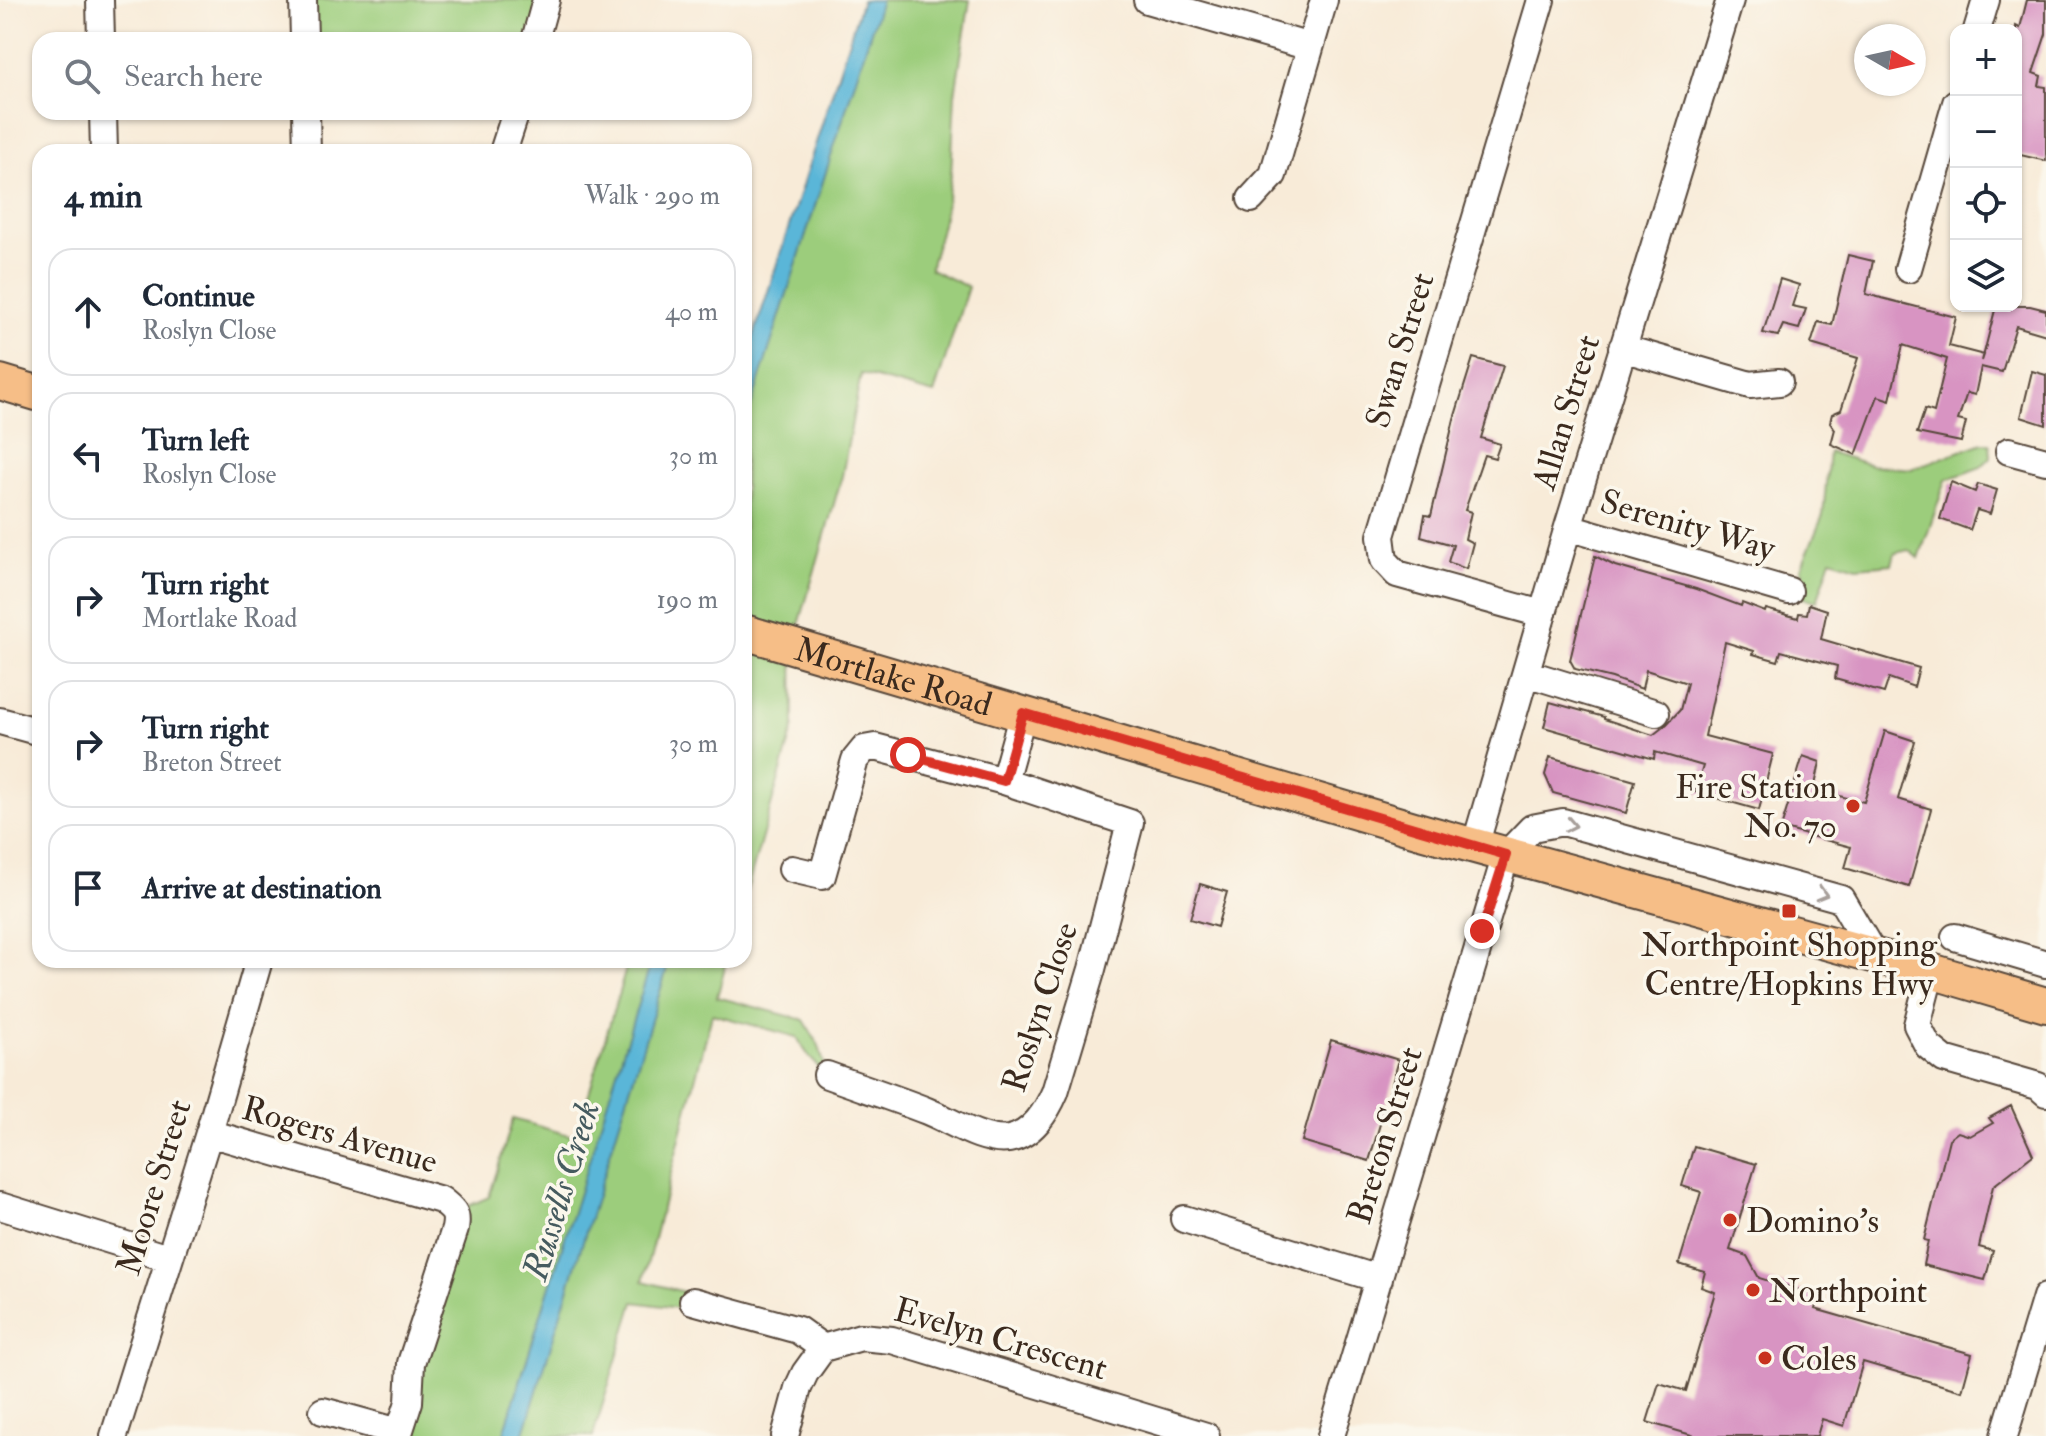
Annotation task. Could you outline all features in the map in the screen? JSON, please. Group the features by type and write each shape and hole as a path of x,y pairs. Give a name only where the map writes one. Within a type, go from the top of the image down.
{"main road":[{"path":"0,382 32,392"},
{"name":"Mortlake Road","path":"752,634 1490,850 2046,1005"}],"street":[{"path":"100,0 101,32"},
{"path":"303,0 304,32"},
{"path":"537,32 546,0"},
{"path":"1147,0 1310,47"},
{"path":"1251,199 1273,175 1324,0"},
{"name":"Swan Street","path":"1541,0 1381,536 1384,560 1397,574 1542,614"},
{"name":"Allan Street","path":"1490,850 1526,673 1542,614 1730,0"},
{"path":"1979,24 1986,0"},
{"path":"103,120 104,144"},
{"path":"306,120 307,144"},
{"path":"506,144 513,120"},
{"path":"1908,269 1950,124"},
{"path":"1622,348 1750,385 1779,382"},
{"path":"2009,451 2046,461"},
{"name":"Serenity Way","path":"1568,527 1790,595"},
{"path":"1526,673 1656,713"},
{"path":"1004,781 1023,713"},
{"path":"0,721 32,730"},
{"name":"Roslyn Close","path":"792,869 831,879 853,765 864,749 875,747 1004,781 1130,823 1092,969 1055,1092 1048,1108 1026,1131 1009,1139 972,1132 930,1112 827,1075"},
{"path":"1490,850 1532,828 1563,822 1645,844 1841,899 1874,955"},
{"name":"Breton Street","path":"1331,1436 1379,1279 1490,850"},
{"path":"1955,937 2046,964"},
{"name":"Moore Street","path":"114,1436 209,1133 257,968"},
{"path":"1931,971 1917,1025 1928,1046 1944,1059 2038,1086 2046,1093"},
{"name":"Rogers Avenue","path":"209,1133 441,1200 453,1210 457,1219 455,1229 411,1363 409,1402 398,1434"},
{"path":"0,1206 168,1258"},
{"path":"1184,1219 1379,1279"},
{"path":"2004,1436 2046,1297"},
{"path":"693,1301 798,1330 823,1348 798,1388 785,1436"},
{"name":"Evelyn Crescent","path":"823,1348 861,1337 892,1340 1206,1436"},
{"path":"322,1411 398,1434"}],"green space":[{"path":"303,0 546,0 537,32 304,32"},
{"path":"869,0 970,0 955,94 951,176 930,269 968,287 934,394 861,374 842,476 793,646 794,726 752,872 752,359"},
{"path":"1990,443 1991,457 1981,467 1946,480 1919,558 1909,550 1895,553 1892,564 1857,567 1831,559 1817,601 1794,596 1806,578 1801,568 1823,515 1829,452 1871,465 1911,469"},
{"path":"625,968 725,968 717,997 804,1020 819,1046 827,1075 810,1058 797,1037 712,1014 643,1281 684,1292 678,1308 634,1302 593,1436 409,1436 421,1362 466,1207 489,1197 513,1119 576,1137"}],"water":[{"path":"862,0 881,0 752,403 752,341"},
{"path":"648,968 666,968 523,1436 503,1436"}],"building":[{"path":"2027,0 2046,0 2046,34 2033,73 2041,76 2039,86 2046,87 2046,161 2022,155 2021,24"},
{"path":"1848,255 1873,261 1866,294 1956,317 1949,346 1984,355 1995,312 2022,312 2022,306 2046,310 2046,335 2016,326 2002,372 1981,367 1975,395 1967,393 1958,420 1966,422 1961,442 1917,433 1925,409 1934,412 1947,359 1903,345 1890,400 1878,396 1856,455 1831,444 1835,429 1830,422 1832,414 1841,410 1858,358 1811,344 1818,322 1832,325"},
{"path":"1780,279 1799,285 1792,306 1806,309 1799,329 1783,325 1778,336 1763,333"},
{"path":"1473,358 1503,366 1481,438 1500,444 1495,458 1484,455 1465,510 1471,512 1465,539 1473,543 1466,569 1448,562 1453,545 1421,536 1425,515 1431,516 1454,419"},
{"path":"2032,371 2046,375 2046,425 2021,417"},
{"path":"1951,482 1975,492 1978,484 1997,490 1990,514 1977,510 1970,530 1940,519"},
{"path":"1595,556 1615,566 1765,612 1766,609 1798,618 1799,613 1807,614 1809,604 1827,610 1821,639 1919,668 1914,687 1889,678 1884,693 1835,679 1837,666 1781,651 1778,661 1725,642 1705,736 1773,754 1759,810 1695,792 1703,766 1655,752 1654,759 1544,727 1550,702 1653,735 1680,710 1687,683 1646,670 1642,689 1575,669 1570,660"},
{"name":"Fire Station No. 70","path":"1885,731 1915,741 1898,799 1931,809 1909,887 1845,868 1851,847 1781,828 1803,756 1820,762 1814,790 1864,802"},
{"path":"1550,757 1635,781 1626,813 1553,793 1545,775"},
{"path":"1200,884 1227,892 1217,927 1190,919"},
{"path":"1331,1040 1399,1060 1369,1161 1302,1141"},
{"path":"2011,1106 2033,1155 1993,1186 1979,1247 1993,1251 1985,1280 1923,1265 1928,1241 1924,1240 1949,1139 1958,1132 1970,1136 1993,1123 1989,1118"},
{"name":"Northpoint","path":"1694,1146 1756,1164 1730,1250 1747,1256 1759,1278 1819,1296 1815,1309 1972,1354 1962,1391 1863,1362 1844,1426 1822,1419 1817,1436 1695,1436 1647,1422 1659,1383 1686,1391 1715,1292 1701,1287 1705,1272 1679,1264 1701,1192 1682,1186"}],"place":[{"name":"Fire Station No. 70","path":"1853,806"},
{"name":"Northpoint Shopping Centre/Hopkins Hwy","path":"1789,911"},
{"name":"Domino's","path":"1730,1220"},
{"name":"Northpoint","path":"1753,1290"},
{"name":"Coles","path":"1765,1358"}],"route":[{"path":"908,755 1004,781 1023,713 1506,855 1482,931"}],"water label":[{"name":"Russells Creek","path":"560,1190"}]}
